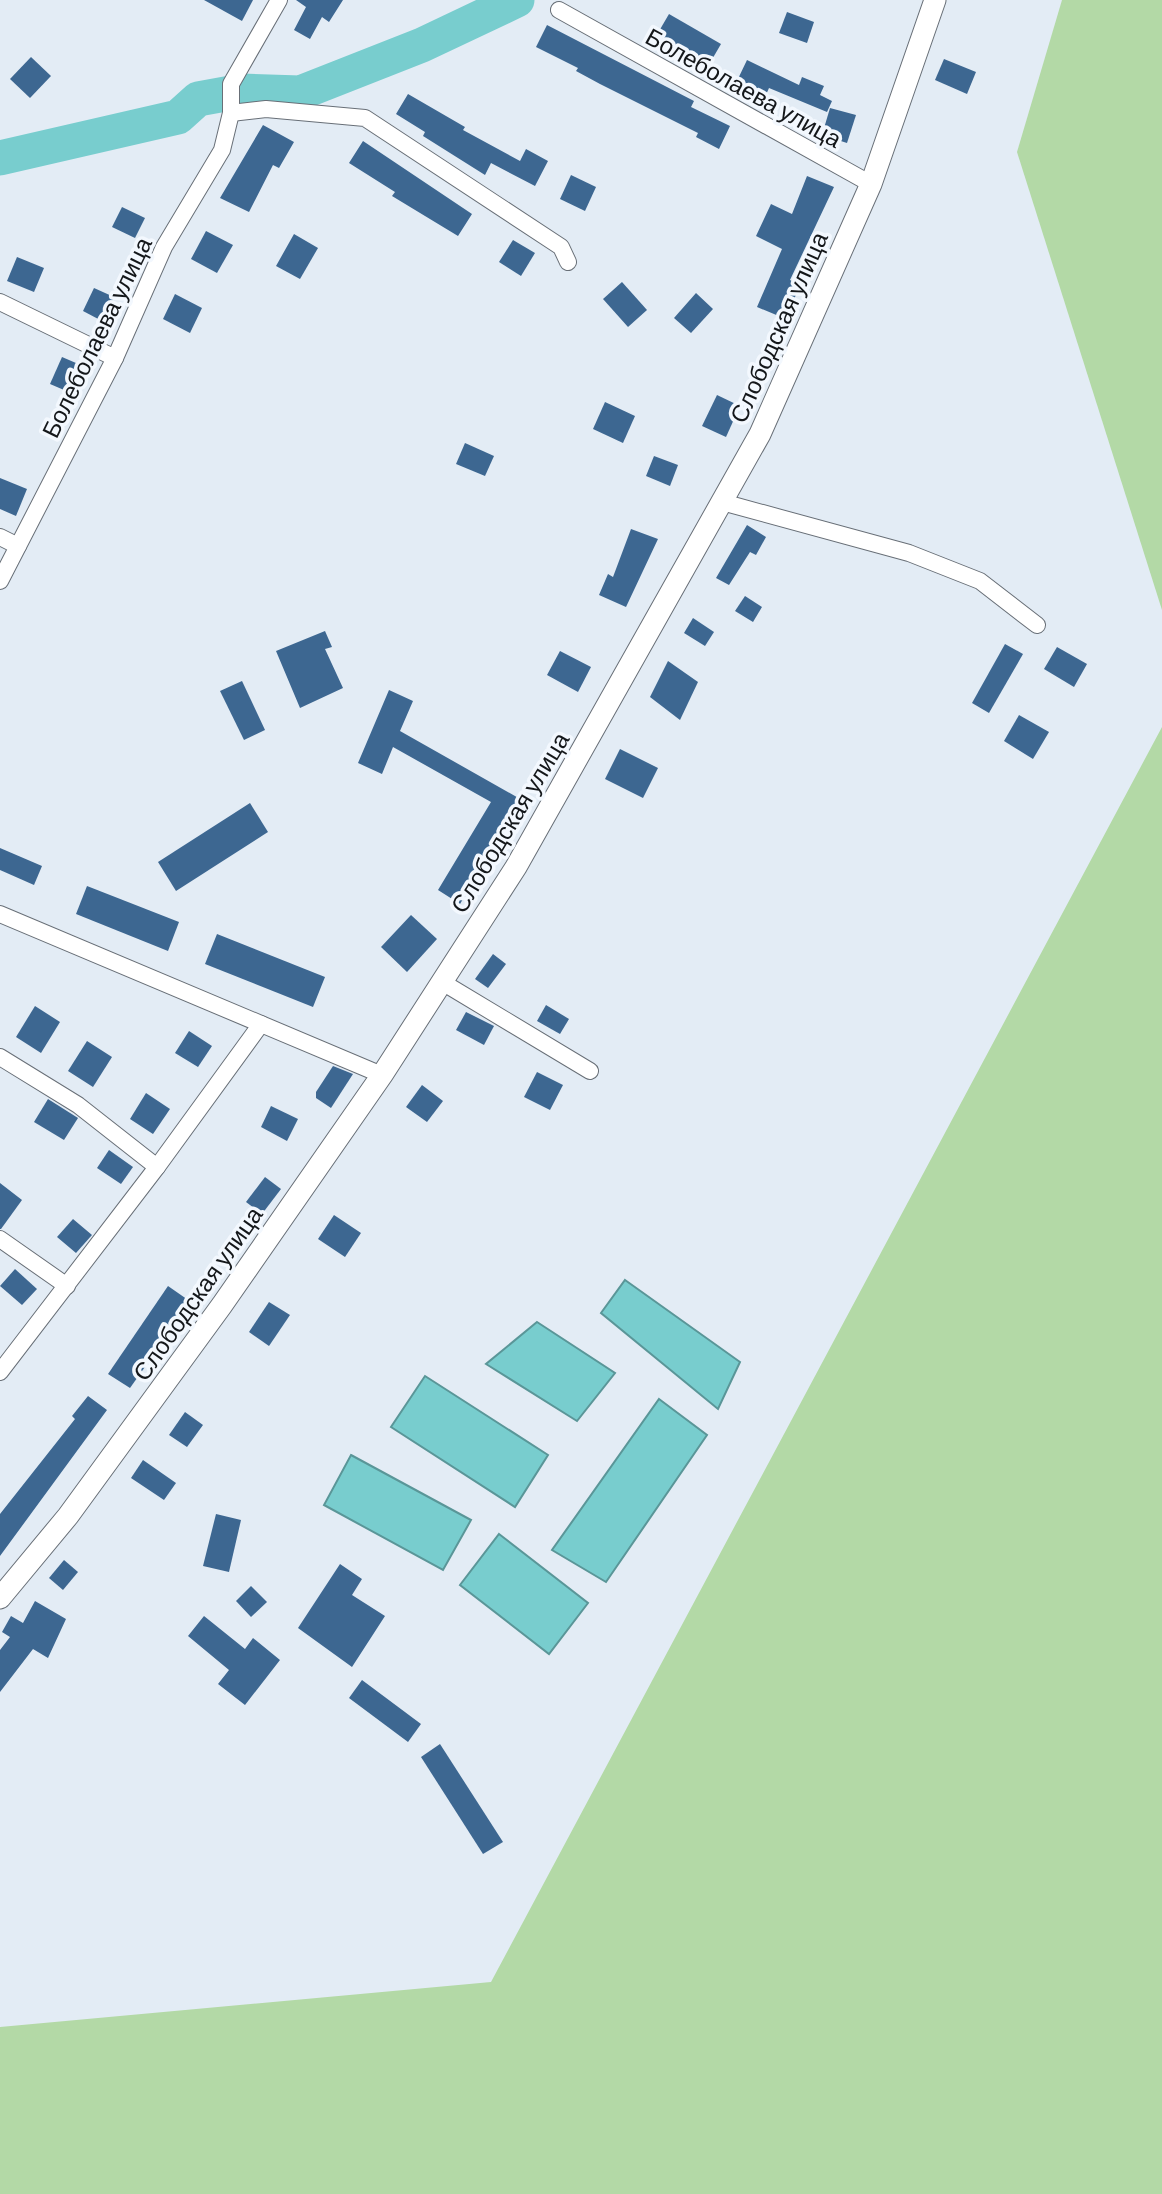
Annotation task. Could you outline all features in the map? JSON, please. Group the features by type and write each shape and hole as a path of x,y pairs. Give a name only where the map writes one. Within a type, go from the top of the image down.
{"street":[{"name":"Болеболаева улица","path":"0,581 115,358 164,247 222,150 231,113 231,84 279,0"},
{"name":"Слободская улица","path":"0,1598 68,1516 382,1075 516,867 760,434 871,184 935,0"},
{"name":"Болеболаева улица","path":"559,10 871,184"},
{"path":"231,113 266,109 365,118 561,247 568,262"},
{"path":"0,302 115,358"},
{"path":"722,502 909,553 980,582 1037,625"},
{"path":"0,537 18,546"},
{"path":"0,914 382,1075"},
{"path":"442,982 590,1071"},
{"path":"0,1372 157,1167 261,1024"},
{"path":"0,1057 78,1105 157,1167"},
{"path":"0,1239 66,1286"}],"green space":[{"path":"1062,0 1162,0 1162,610 1017,152"},
{"path":"1162,727 1162,2194 0,2194 0,2027 491,1982"}],"water":[{"path":"625,1280 740,1362 718,1409 601,1313"},
{"path":"537,1322 615,1373 577,1421 486,1364"},
{"path":"425,1376 548,1455 515,1507 391,1427"},
{"path":"659,1399 707,1435 606,1582 552,1550"},
{"path":"351,1455 471,1520 443,1570 324,1505"},
{"path":"499,1534 588,1603 549,1654 460,1585"}],"building":[{"path":"204,0 253,0 242,21"},
{"path":"296,0 343,0 329,22 322,17 310,39 294,30 306,7"},
{"path":"787,12 814,22 807,43 779,33"},
{"path":"669,14 721,44 707,68 655,38"},
{"path":"547,25 694,101 691,107 730,126 719,149 696,137 698,133 600,84 576,71 578,68 536,47"},
{"path":"31,57 51,76 30,98 10,79"},
{"path":"944,59 976,72 967,94 935,80"},
{"path":"747,60 799,85 802,77 824,86 820,95 832,101 827,112 769,88 765,97 736,83"},
{"path":"408,94 465,127 463,130 520,161 526,149 548,161 535,186 491,163 485,175 423,136 425,132 396,114"},
{"path":"830,108 856,115 847,143 822,135"},
{"path":"263,125 294,142 279,168 273,165 249,212 220,198"},
{"path":"363,141 472,214 458,236 392,196 395,192 349,163"},
{"path":"571,175 596,187 585,211 560,199"},
{"path":"807,176 834,187 790,280 800,285 786,319 757,307 782,249 756,236 771,204 792,214"},
{"path":"122,207 145,218 135,238 112,227"},
{"path":"206,231 233,245 217,273 191,259"},
{"path":"294,234 318,248 300,279 276,266"},
{"path":"513,240 535,253 521,276 499,262"},
{"path":"17,257 44,268 34,292 7,281"},
{"path":"622,282 647,310 628,327 603,299"},
{"path":"94,288 114,297 102,321 83,311"},
{"path":"696,293 713,309 691,333 674,318"},
{"path":"175,294 202,308 190,333 163,319"},
{"path":"62,357 83,366 71,393 50,384"},
{"path":"717,395 740,406 726,437 702,426"},
{"path":"605,402 635,416 623,443 593,429"},
{"path":"465,443 494,456 485,476 456,464"},
{"path":"654,456 678,465 670,486 646,476"},
{"path":"0,478 27,489 16,516 0,509"},
{"path":"747,525 766,537 756,555 750,552 729,585 716,578"},
{"path":"631,529 658,539 626,607 599,595 608,574 613,577"},
{"path":"745,596 762,607 753,622 735,611"},
{"path":"693,618 714,632 705,646 684,633"},
{"path":"325,631 332,647 325,649 343,688 300,708 276,651"},
{"path":"1005,644 1023,654 989,713 972,703"},
{"path":"1057,647 1087,664 1074,687 1044,669"},
{"path":"560,651 591,667 578,692 547,675"},
{"path":"668,661 698,682 680,720 650,697"},
{"path":"242,681 265,730 244,740 220,691"},
{"path":"389,690 413,701 400,731 522,800 460,904 438,890 491,802 393,747 382,774 358,763"},
{"path":"1019,715 1049,732 1033,759 1004,741"},
{"path":"620,749 658,768 643,798 605,779"},
{"path":"250,803 268,832 176,891 158,862"},
{"path":"0,848 42,866 34,885 0,870"},
{"path":"87,886 179,922 168,951 76,914"},
{"path":"411,915 437,939 407,972 381,947"},
{"path":"217,934 325,977 313,1007 205,964"},
{"path":"493,954 506,964 488,988 475,979"},
{"path":"546,1005 569,1019 560,1034 537,1021"},
{"path":"35,1006 60,1022 41,1053 16,1037"},
{"path":"466,1012 494,1026 484,1045 456,1030"},
{"path":"189,1031 212,1046 198,1067 175,1053"},
{"path":"87,1041 112,1057 93,1087 68,1071"},
{"path":"333,1066 353,1074 331,1108 316,1098 316,1092"},
{"path":"537,1072 563,1085 550,1110 524,1097"},
{"path":"422,1085 443,1101 427,1122 406,1107"},
{"path":"146,1093 170,1109 153,1134 130,1119"},
{"path":"48,1099 78,1118 64,1140 34,1122"},
{"path":"271,1106 298,1119 287,1141 261,1127"},
{"path":"109,1150 133,1167 121,1184 97,1168"},
{"path":"265,1177 281,1189 262,1214 246,1202"},
{"path":"0,1183 22,1200 1,1229 0,1229"},
{"path":"334,1215 361,1233 345,1257 318,1239"},
{"path":"73,1219 92,1235 76,1253 57,1237"},
{"path":"15,1269 37,1289 22,1305 0,1286"},
{"path":"168,1286 191,1302 130,1388 108,1374"},
{"path":"269,1302 290,1315 269,1346 249,1332"},
{"path":"88,1396 107,1410 0,1556 0,1514 75,1419 72,1416"},
{"path":"185,1412 203,1425 187,1447 169,1435"},
{"path":"143,1460 176,1483 164,1500 131,1478"},
{"path":"216,1514 241,1520 229,1572 203,1566"},
{"path":"64,1560 78,1572 63,1590 49,1578"},
{"path":"340,1564 362,1579 352,1595 385,1616 352,1667 298,1628"},
{"path":"251,1586 267,1602 251,1617 236,1601"},
{"path":"35,1601 66,1619 48,1658 33,1649 0,1692 0,1650 10,1637 2,1632 11,1616 23,1623"},
{"path":"204,1616 245,1649 253,1638 280,1660 245,1705 218,1684 229,1670 188,1636"},
{"path":"362,1680 421,1724 408,1742 349,1698"},
{"path":"440,1744 503,1842 483,1854 421,1757"}],"waterway":[{"path":"0,158 178,117 198,99 242,91 300,93 422,45 517,0"}]}
